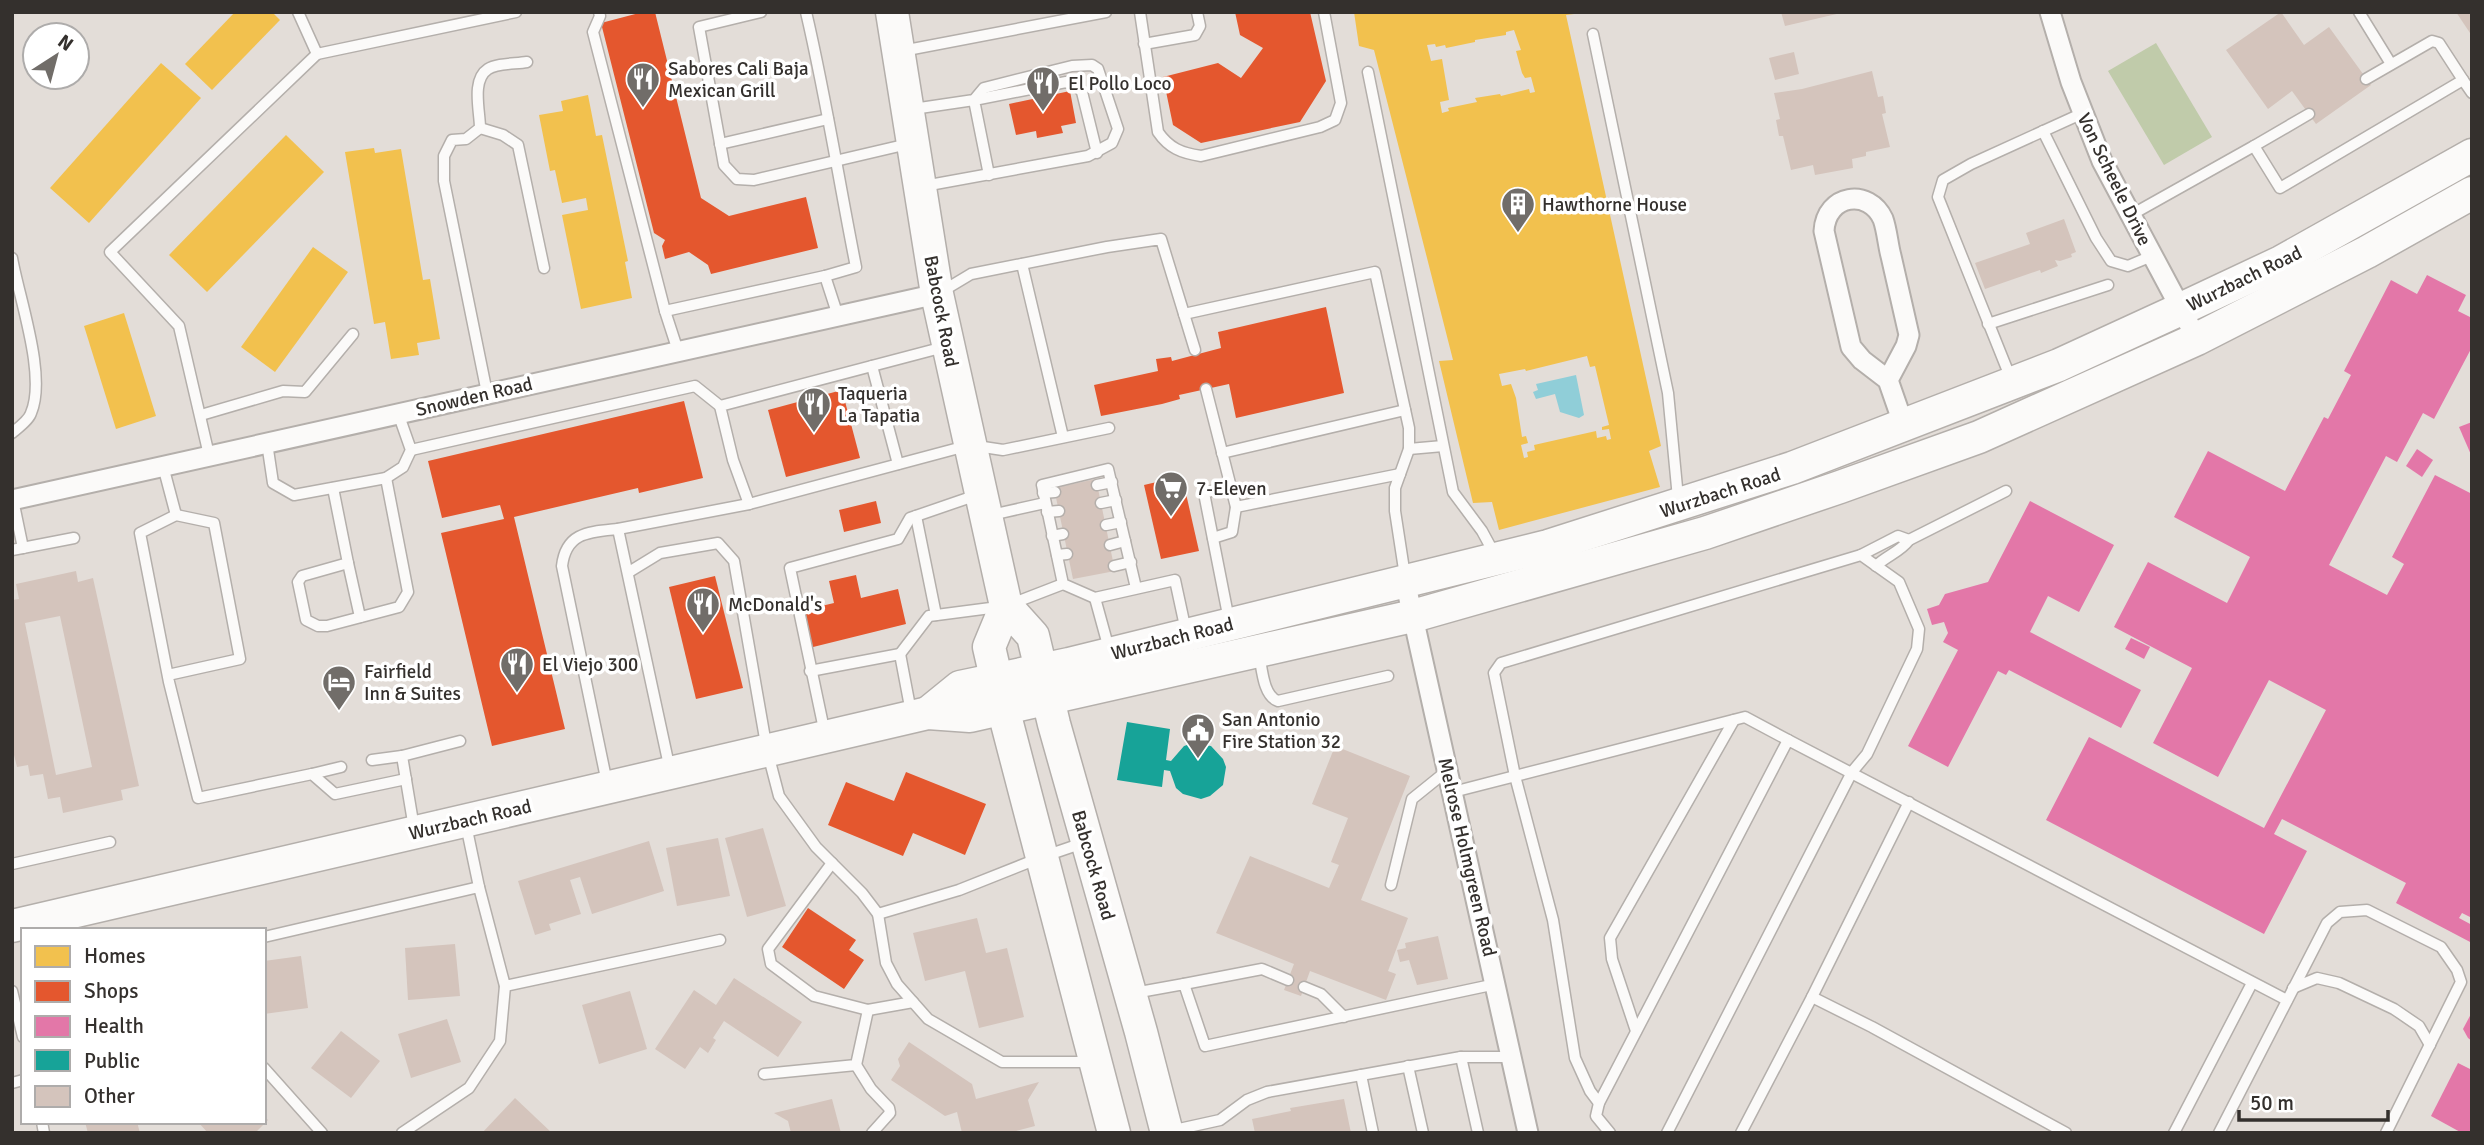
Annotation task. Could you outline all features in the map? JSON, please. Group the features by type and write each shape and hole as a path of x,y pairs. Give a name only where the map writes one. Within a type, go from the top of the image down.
{"main road":[{"name":"Babcock Road","path":"891,12 937,294 1006,606 1033,636 1166,1132"},
{"name":"Wurzbach Road","path":"1045,683 1110,653 1548,546 1792,468 2012,383 2181,309 2281,262 2472,155"},
{"name":"Wurzbach Road","path":"14,923 920,715 960,687 1000,693 1045,683 1259,650 1413,616 1705,533 1979,437 2197,339 2367,252 2472,193"},
{"path":"1006,606 989,647 1114,1133"}],"street":[{"name":"Von Scheele Drive","path":"2050,12 2071,82 2102,160 2197,339"},
{"path":"1888,380 1909,335 1882,218 1865,202 1852,198 1839,202 1830,211 1824,231 1851,347 1862,360 1888,380 1904,426"},
{"name":"Snowden Road","path":"12,500 937,294"},
{"name":"Melrose Holmgreen Road","path":"1405,581 1528,1133"}],"lane":[{"path":"298,12 317,54"},
{"path":"209,455 179,326 110,252 317,54 516,12"},
{"path":"599,12 600,16 593,32 678,351"},
{"path":"761,12 699,27 724,165 737,180 754,180 913,142"},
{"path":"666,311 856,267 821,74 806,12"},
{"path":"898,51 1106,12"},
{"path":"1140,12 1158,132 1167,145 1184,153 1201,156 1320,127 1335,120 1341,103 1324,12"},
{"path":"1144,44 1195,35 1200,26 1197,12"},
{"path":"2359,12 2391,64"},
{"path":"1593,34 1668,393 1679,506"},
{"path":"2366,79 2432,41 2439,43 2472,93"},
{"path":"480,128 478,88 482,76 489,68 527,62"},
{"path":"920,187 1088,156 1112,143 1118,128 1098,69 1092,65 1072,66 984,88 974,100"},
{"path":"1368,72 1452,492 1482,531 1497,559"},
{"path":"2255,146 2280,188 2463,80"},
{"path":"908,110 1066,82 1077,86 1082,92 1097,153"},
{"path":"974,100 989,175"},
{"path":"2012,383 1938,197 1943,180 1971,164 2083,113"},
{"path":"2131,215 2309,114"},
{"path":"720,144 828,119"},
{"path":"480,128 503,135 518,145 544,268"},
{"path":"480,128 466,139 452,140 444,156 444,181 487,393"},
{"path":"2043,131 2110,261 2128,266 2152,256"},
{"path":"937,294 971,274 1161,239 1195,350"},
{"path":"12,258 31,341 37,382 31,415 12,433"},
{"path":"1022,264 1063,437"},
{"path":"1184,314 1376,272 1409,428 1409,449 1395,488 1395,511 1405,581"},
{"path":"825,276 838,316"},
{"path":"1989,324 2109,285"},
{"path":"201,415 283,391 305,391 353,334"},
{"path":"720,406 948,346"},
{"path":"872,366 898,464"},
{"path":"411,450 695,386 720,406 733,460 749,504"},
{"path":"1206,389 1236,507 1232,532 1213,538"},
{"path":"1222,453 1405,410"},
{"path":"266,442 273,483 294,495 386,478 403,467 411,450 398,413"},
{"path":"608,787 562,566 563,552 576,537 749,504 970,445 1003,450 1109,428"},
{"path":"1409,449 1443,446"},
{"path":"163,466 176,515"},
{"path":"1110,653 1095,598 1066,579 1062,555 1052,536 1042,485 1108,469 1136,588"},
{"path":"1236,507 1400,474"},
{"path":"348,563 302,576 298,582 306,620 318,626 327,626 400,607 408,592 386,478"},
{"path":"1097,485 1112,482"},
{"path":"1230,624 1204,493 1231,486"},
{"path":"333,488 360,617"},
{"path":"1876,566 1909,540 2006,491"},
{"path":"1045,503 1055,492"},
{"path":"12,500 18,549 75,538"},
{"path":"1101,503 1116,500"},
{"path":"825,737 790,568 898,539 910,518 916,516 984,504 1045,503 1059,511"},
{"path":"168,675 240,659 214,523 176,515 140,533 168,675 198,798 341,767"},
{"path":"916,516 936,615"},
{"path":"1106,525 1121,522"},
{"path":"618,529 671,773"},
{"path":"1052,536 1063,534"},
{"path":"1599,1103 1575,1058 1553,920 1515,776 1494,673 1501,663 1861,555 1898,536 1909,540"},
{"path":"1110,545 1125,541"},
{"path":"629,572 660,553 718,543 734,561 767,750 779,796 816,847 862,892 878,914 886,963 897,984 928,1019 1002,1062 1096,1062"},
{"path":"1667,1133 1852,772 1867,754 1917,649 1919,629 1899,582 1861,555"},
{"path":"1114,566 1130,562"},
{"path":"810,671 900,654 929,616 1006,606 1066,579"},
{"path":"1095,598 1175,580 1187,634"},
{"path":"1259,650 1268,693 1272,699 1278,701 1388,676"},
{"path":"900,654 920,715"},
{"path":"1453,792 1745,717 2287,1000"},
{"path":"1636,1031 1612,959 1610,938 1734,720"},
{"path":"1610,1133 1596,1116 1599,1103 1787,740"},
{"path":"372,760 402,757 460,741"},
{"path":"402,757 415,832"},
{"path":"1391,885 1412,799 1448,770"},
{"path":"312,774 335,794 405,779"},
{"path":"1741,1133 1909,802"},
{"path":"402,1133 469,1088 500,1041 505,986 479,887 466,821"},
{"path":"12,864 110,842"},
{"path":"878,914 959,890 1042,856 1087,842"},
{"path":"832,863 768,949 771,964 814,996 868,1010 913,1002"},
{"path":"266,937 479,887"},
{"path":"2219,1133 2327,923 2340,912 2367,910 2441,947 2457,970 2461,982 2386,1133"},
{"path":"505,986 720,940"},
{"path":"1130,994 1262,969 1288,980"},
{"path":"2293,988 2317,978 2339,983 2393,1009 2419,1026 2430,1045"},
{"path":"1184,984 1205,1046 1496,984"},
{"path":"2174,1133 2252,984"},
{"path":"1304,987 1321,994 1344,1017"},
{"path":"13,992 21,1028"},
{"path":"1811,998 1872,1027 2066,1133"},
{"path":"868,1010 856,1065 890,1113 872,1133"},
{"path":"1461,1057 1478,1133"},
{"path":"1166,1132 1220,1120 1247,1100 1267,1092 1461,1057 1511,1057"},
{"path":"765,1074 856,1065"},
{"path":"1408,1066 1423,1133"},
{"path":"266,1070 322,1133"},
{"path":"1361,1075 1373,1133"}],"green space":[{"path":"2156,43 2212,137 2164,165 2108,71"}],"water":[{"path":"1576,375 1584,415 1579,418 1560,412 1555,394 1536,399 1533,392 1538,390 1536,384"}],"building: Homes":[{"path":"235,12 272,12 280,20 212,90 185,64"},
{"name":"Hawthorne House","path":"1354,12 1574,12 1566,15 1661,446 1649,451 1660,487 1499,530 1492,502 1473,503 1439,361 1453,360 1374,50 1359,46","holes":["1514,30 1521,50 1516,51 1522,73 1525,78 1531,77 1535,92 1530,93 1529,89 1501,96 1475,98 1477,102 1448,108 1449,111 1442,113 1440,102 1449,100 1442,59 1431,61 1427,45 1445,45 1446,48 1506,35 1506,32","1587,356 1590,367 1595,366 1609,425 1602,427 1602,430 1609,429 1611,439 1607,440 1606,436 1597,438 1596,431 1534,445 1535,450 1527,452 1528,457 1524,458 1521,445 1528,443 1526,436 1522,437 1516,398 1511,384 1502,386 1499,374 1526,371"]},
{"path":"161,63 201,98 89,223 50,188"},
{"path":"588,95 596,136 602,135 628,261 625,262 632,298 581,309 562,215 588,210 586,198 562,203 555,170 550,171 539,115 563,111 561,101"},
{"path":"286,135 324,172 207,292 169,255"},
{"path":"374,148 375,153 401,149 423,280 430,279 440,339 417,343 419,355 391,359 385,322 374,324 345,152"},
{"path":"313,247 348,272 275,372 241,347"},
{"path":"124,313 156,416 116,429 84,326"}],"building: Shops":[{"path":"643,12 655,12 701,198 729,216 806,197 818,248 711,274 708,265 689,252 665,259 662,246 665,240 654,233 601,23"},
{"path":"1235,12 1310,12 1326,81 1300,122 1201,143 1173,125 1163,77 1218,63 1241,78 1263,48 1240,35"},
{"name":"El Pollo Loco","path":"1070,91 1076,123 1061,126 1063,133 1037,138 1036,131 1016,135 1009,104"},
{"path":"1326,307 1344,393 1236,418 1229,384 1179,395 1180,399 1162,404 1101,416 1094,385 1158,371 1156,359 1171,357 1172,361 1221,348 1218,332"},
{"name":"Taqueria La Tapatia","path":"842,390 860,458 786,477 768,410"},
{"path":"684,401 703,478 639,493 638,488 514,517 565,729 492,746 441,533 504,519 500,505 442,518 428,461"},
{"name":"7-Eleven","path":"1182,476 1199,551 1161,559 1144,485"},
{"path":"876,501 881,523 844,532 839,510"},
{"path":"856,575 861,598 898,589 906,624 805,649 796,612 834,603 829,581"},
{"path":"715,576 743,688 696,699 669,587"},
{"path":"906,772 986,804 965,855 913,833 903,856 828,825 846,782 894,801"},
{"path":"808,908 856,940 849,950 864,960 844,989 782,947"}],"building: Health":[{"path":"2427,275 2466,295 2458,311 2472,318 2472,347 2434,419 2423,413 2397,462 2386,456 2329,565 2387,595 2404,564 2392,557 2435,475 2472,494 2472,918 2462,913 2459,918 2472,925 2472,943 2396,903 2406,883 2282,819 2274,834 2307,851 2264,934 2046,820 2089,737 2264,828 2326,710 2269,680 2218,777 2153,743 2192,668 2114,627 2148,562 2227,603 2250,557 2174,517 2208,451 2285,491 2324,417 2328,419 2351,375 2344,371 2391,280 2417,294"},
{"path":"2472,422 2472,457 2459,427"},
{"path":"2417,449 2433,460 2422,477 2406,466"},
{"path":"2030,501 2114,545 2079,612 2048,596 2030,632 2141,690 2121,728 2009,670 2006,675 1998,671 1948,767 1908,746 1958,650 1943,642 1948,633 1944,622 1932,625 1927,609 1939,605 1945,594 1988,582"},
{"path":"2131,638 2150,647 2144,659 2125,649"},
{"path":"2472,1012 2472,1041 2463,1029"},
{"path":"2458,1063 2472,1070 2472,1133 2462,1133 2431,1116"}],"building: Public":[{"name":"San Antonio Fire Station 32","path":"1127,722 1170,729 1166,760 1171,761 1184,746 1193,743 1211,746 1223,759 1226,767 1223,785 1210,796 1201,799 1183,794 1176,788 1170,771 1164,770 1162,787 1117,780"}],"building: Other":[{"path":"1781,12 1841,12 1841,13 1785,26"},
{"path":"2281,12 2304,45 2329,27 2371,85 2316,124 2292,91 2268,109 2226,50"},
{"path":"2456,12 2472,12 2472,36"},
{"path":"1794,52 1799,74 1775,80 1769,58"},
{"path":"1872,71 1878,97 1883,96 1886,113 1882,114 1890,147 1866,152 1866,156 1852,159 1853,168 1815,175 1813,165 1791,170 1783,136 1779,136 1776,120 1780,119 1774,93 1802,89"},
{"path":"2064,219 2076,252 2071,254 2072,257 2055,260 2058,266 2041,273 2040,270 1985,289 1975,263 2030,244 2026,233"},
{"path":"1096,479 1115,571 1073,579 1054,488"},
{"path":"76,571 78,582 93,578 139,786 121,790 123,800 63,813 60,797 48,799 43,774 30,776 28,765 17,767 12,747 12,600 19,599 16,584","holes":["60,616 92,767 56,775 25,623"]},
{"path":"1335,746 1410,776 1361,900 1408,918 1388,971 1396,974 1386,1000 1310,971 1301,996 1284,990 1294,964 1216,933 1250,856 1329,888 1339,865 1331,862 1348,818 1312,804"},
{"path":"763,828 786,906 747,917 725,838"},
{"path":"718,838 730,896 677,906 666,848"},
{"path":"649,841 664,891 592,914 580,877 570,880 581,914 549,924 551,930 535,935 518,881"},
{"path":"977,918 986,953 1007,948 1024,1017 979,1028 965,971 925,981 913,933"},
{"path":"1438,936 1448,979 1417,985 1409,960 1400,962 1397,950 1406,948 1405,943"},
{"path":"455,944 460,996 408,1000 405,948"},
{"path":"301,956 308,1008 266,1014 266,961"},
{"path":"734,978 802,1022 778,1057 724,1021 713,1038 716,1040 708,1053 700,1047 685,1069 655,1049 694,990 716,1005"},
{"path":"630,991 647,1049 599,1064 582,1005"},
{"path":"447,1019 461,1062 411,1078 398,1034"},
{"path":"341,1031 380,1061 351,1098 311,1068"},
{"path":"909,1042 972,1084 976,1099 1039,1082 1028,1100 1035,1126 1008,1133 962,1133 957,1112 945,1116 891,1080 900,1066 898,1059"},
{"path":"515,1098 552,1133 482,1133"},
{"path":"832,1099 841,1133 791,1133 788,1121 774,1113"},
{"path":"1344,1099 1351,1133 1255,1133 1252,1119 1291,1111 1290,1108"},
{"path":"86,1124 138,1124 140,1133 88,1133"},
{"path":"200,1124 264,1124 255,1133 208,1133"}],"place":[{"name":"Sabores Cali Baja Mexican Grill","path":"643,109"},
{"name":"El Pollo Loco","path":"1043,113"},
{"name":"Hawthorne House","path":"1518,234"},
{"name":"Taqueria La Tapatia","path":"814,434"},
{"name":"7-Eleven","path":"1171,518"},
{"name":"McDonald's","path":"703,634"},
{"name":"El Viejo 300","path":"517,694"},
{"name":"Fairfield Inn & Suites","path":"339,712"},
{"name":"San Antonio Fire Station 32","path":"1198,760"}]}
